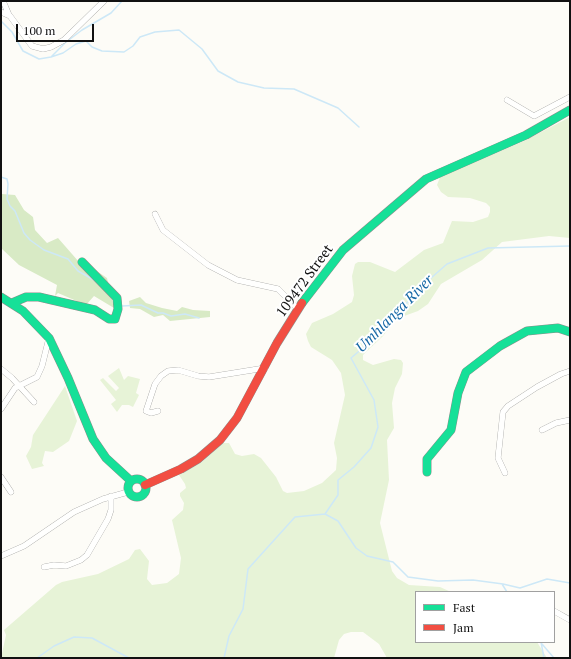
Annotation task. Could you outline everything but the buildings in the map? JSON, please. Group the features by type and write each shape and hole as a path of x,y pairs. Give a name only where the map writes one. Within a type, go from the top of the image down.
{"street":[{"path":"3,1 9,15 32,46 40,49 46,49 64,40 104,1"},
{"path":"1,12 9,15"},
{"path":"507,100 534,116 570,97"},
{"name":"109472 Street","path":"145,485 181,469 220,440 237,418 298,309 323,273 343,250 426,179 526,135 570,110"},
{"path":"155,214 159,226 166,234 188,248 212,268 237,280 278,289 298,309"},
{"path":"12,303 26,297 39,298 95,310 109,320 115,319 118,309 117,298 82,262"},
{"path":"2,296 23,311 49,338 68,378 93,440 106,458 131,482"},
{"path":"427,472 427,459 450,430 458,393 466,372 500,346 527,331 558,328 570,332"},
{"path":"1,409 12,391 19,385 37,377 42,366 49,338"},
{"path":"158,411 152,413 146,411 154,384 168,371 178,370 209,378 265,368"},
{"path":"1,369 19,385 34,402"},
{"path":"505,473 498,458 503,412 508,406 542,384 570,371"},
{"path":"542,430 556,423 570,420"},
{"path":"1,477 11,492"},
{"path":"140,480 145,485 144,493 141,496 134,497 128,492 128,487 131,482 140,480"},
{"path":"1,556 24,546 74,512 111,496 128,492"},
{"path":"44,567 54,565 66,566 81,560 87,555 108,518 111,510 111,496"},
{"path":"555,612 570,620"}],"green space":[{"path":"570,117 570,238 549,236 502,242 482,260 441,284 428,304 418,311 396,319 383,336 363,355 363,360 373,365 394,359 401,360 403,363 402,374 395,388 392,403 394,428 387,440 389,480 380,523 392,571 397,578 409,585 440,587 449,591 415,591 415,643 538,643 547,658 387,658 379,644 363,632 351,632 344,634 339,640 334,658 1,658 6,635 4,630 56,585 62,582 98,574 129,559 135,550 140,549 149,561 147,579 152,585 167,583 179,574 181,558 172,520 183,510 184,503 180,493 186,488 179,475 202,462 223,443 229,443 235,454 242,456 254,454 261,458 276,477 283,491 287,493 304,491 322,483 336,470 337,458 334,443 345,395 341,373 332,360 311,347 308,341 306,334 312,323 333,314 352,302 354,295 352,276 355,264 358,262 370,262 395,272 424,250 443,243 452,221 473,222 488,217 490,207 486,203 470,198 448,197 441,192 437,185 440,177 524,141"},
{"path":"2,194 15,195 24,210 33,217 35,230 47,243 58,238 79,262 88,265 107,278 114,308 94,296 86,305 58,293 55,296 57,285 19,265 1,248"},
{"path":"140,297 146,303 177,311 182,307 193,310 210,311 210,317 170,321 163,315 154,317 140,309 130,308 129,301"},
{"path":"119,368 124,380 128,376 140,379 136,393 139,395 133,407 129,405 122,405 117,412 111,404 116,400 100,380 103,378 116,391 119,388 108,376"},
{"path":"65,386 77,421 69,441 53,452 45,451 42,463 44,466 32,469 26,456 31,447 33,435"}],"waterway":[{"path":"1,21 12,32 23,51 39,59 51,57 65,43 82,30 111,13 122,1"},
{"path":"51,57 63,53 76,44 86,41 92,47 102,51 124,52 133,46 140,37 155,32 179,30 202,49 218,71 238,82 264,88 294,89 338,108 359,127"},
{"path":"1,177 7,179 7,199 10,206 15,211 24,233 30,240 44,250 68,259 78,271 94,280"},
{"name":"Umhlanga River","path":"224,658 229,636 243,609 248,569 295,517 325,514 338,495 338,480 354,467 371,448 378,427 374,400 351,358 377,336 423,285 447,264 488,248 570,246"},
{"path":"122,306 141,305 158,313 171,316 185,314 199,318"},
{"path":"325,514 338,521 356,548 367,556 393,562 408,577 438,581 473,580 520,588 547,579 570,583"},
{"path":"502,584 506,591"},
{"name":"Umhlanga River","path":"37,658 54,646 74,637 92,638 129,658"},
{"path":"541,643 544,658"},
{"path":"542,644 554,658"}],"traffic: fast":[{"path":"302,303 343,250 426,179 526,135 570,110"},
{"path":"12,303 26,297 39,297 95,310 109,319 115,319 118,309 117,298 82,262"},
{"path":"1,297 23,311 49,338 68,378 93,439 106,458 131,481"},
{"path":"427,472 427,459 451,430 458,393 466,372 500,346 527,331 558,328 570,332"},
{"path":"137,479 143,482 146,488 143,494 137,497 131,494 128,488 131,482 137,479"}],"traffic: jam":[{"path":"145,485 181,469 198,459 220,440 237,418 277,343 302,303"}]}
